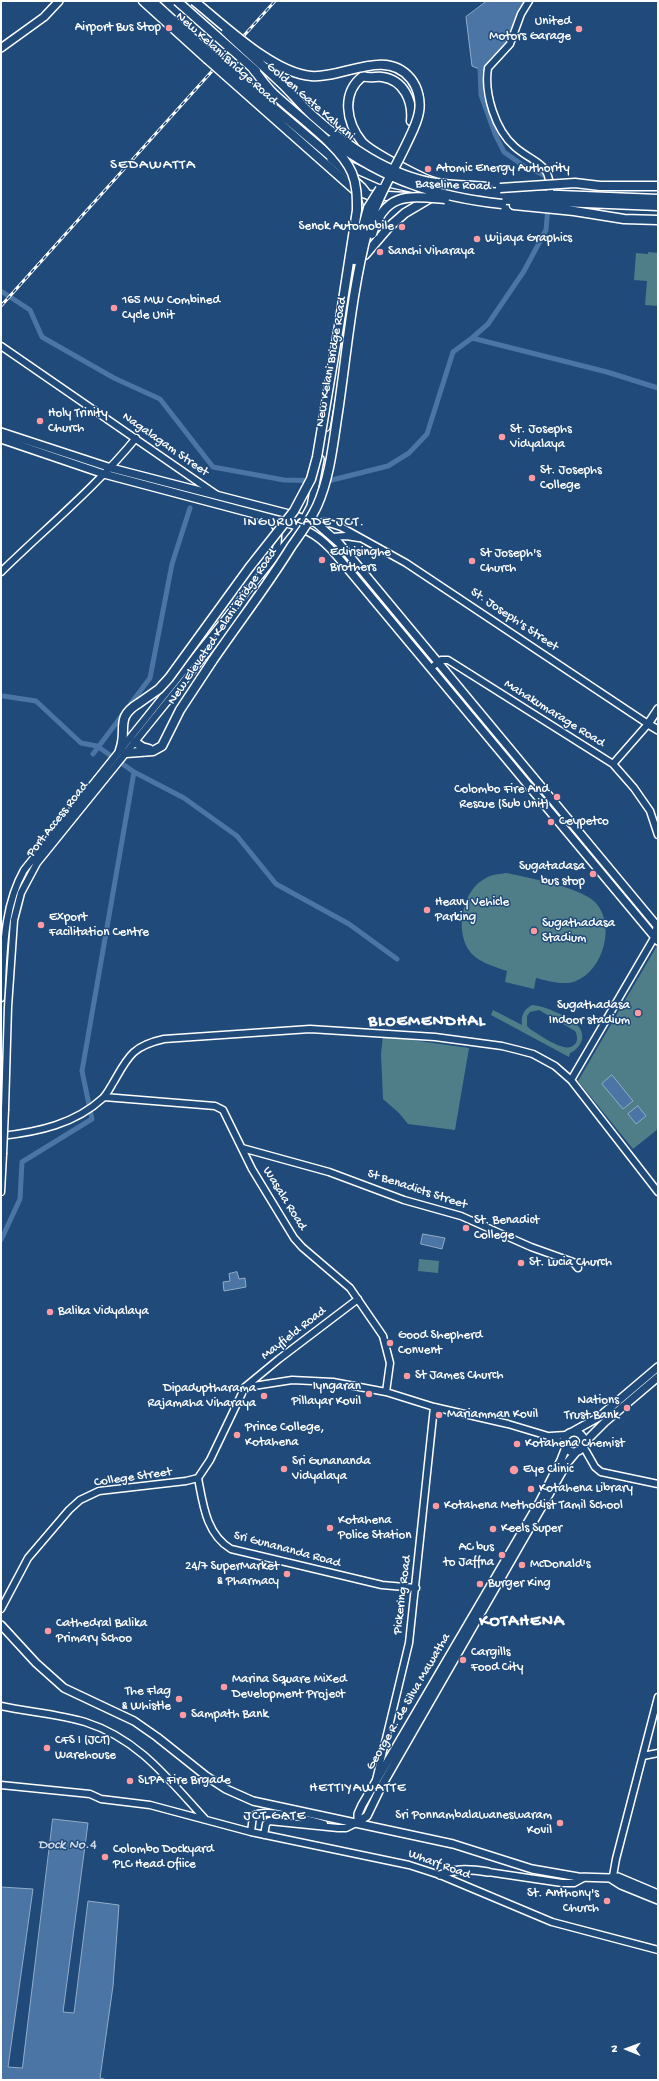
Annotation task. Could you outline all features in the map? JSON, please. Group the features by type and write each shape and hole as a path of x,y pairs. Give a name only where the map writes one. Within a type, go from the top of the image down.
{"highway":[{"name":"New Kelani Bridge Road","path":"143,1 226,72 321,159 346,184 356,191 369,195"},
{"name":"New Kelani Bridge Road","path":"153,1 209,57"},
{"name":"Golden Gate Kalyani","path":"177,1 324,134 343,149 378,170 414,186 448,196 502,204 574,211 624,219 658,220"},
{"name":"Golden Gate Kalyani","path":"192,1 281,83 312,114 338,136 358,150 394,170 421,181 500,188 575,183 600,186 658,186"},
{"path":"192,1 263,55 286,70 307,76 321,77 368,66 383,65 393,67 407,74 416,87 419,101 418,118 371,221 360,267 351,325"},
{"path":"253,69 273,93 332,146 344,159 352,173 357,194 357,210 340,326"},
{"name":"New Kelani Bridge Road","path":"226,72 341,164 374,178"},
{"path":"340,326 359,238 368,208 378,193 393,163 395,157 406,136 411,115 411,104 408,95 398,84 386,78 363,76 353,86 348,104 350,120 362,142 382,157 388,160 395,163 436,183"},
{"name":"Baseline Road","path":"374,178 396,185 423,189 537,197"},
{"path":"537,197 550,194 658,199"},
{"name":"Baseline Road","path":"369,195 432,197 537,197"},
{"path":"351,325 373,230 380,216 389,206 400,198 408,197 502,204"},
{"path":"365,255 389,227 406,213 432,197"},
{"path":"537,197 557,202 658,206"},
{"name":"New Elevated Kelani Bridge Road","path":"158,749 164,743 177,714 280,566 313,515 319,501 330,464 351,325"},
{"name":"New Elevated Kelani Bridge Road","path":"123,752 122,725 125,714 159,689 169,678 304,496 317,457 340,326"},
{"path":"123,730 132,740 142,747 158,749"},
{"path":"123,752 158,749"}],"main road":[{"path":"1,48 44,17 59,1"},
{"path":"323,151 369,195 381,188 396,185"},
{"name":"New Kelani Bridge Road","path":"346,184 357,198 364,224"},
{"name":"New Kelani Bridge Road","path":"310,521 311,506 364,224 364,210 369,195"},
{"name":"New Kelani Bridge Road","path":"302,528 310,521 319,506 326,473 357,287 365,255 371,205 369,195"},
{"path":"1,432 104,474 272,518 302,528 328,544 656,939"},
{"path":"1,439 218,495 310,521 332,536 658,926"},
{"path":"272,518 278,530 276,557"},
{"path":"658,709 648,724 658,730"},
{"path":"569,1434 599,1417 658,1367"},
{"name":"George R. de Silva Mawatha","path":"358,1822 367,1816 381,1787 567,1464 605,1422 658,1377"},
{"path":"565,1446 571,1451 581,1447 581,1435 569,1434"},
{"name":"George R. de Silva Mawatha","path":"358,1822 360,1810 375,1783 539,1503 561,1460 569,1434"},
{"path":"1,1625 36,1663 60,1684 85,1699 134,1721 206,1776 226,1789 253,1801 358,1822 453,1844 532,1869 585,1877 616,1879 658,1894"},
{"path":"440,1875 453,1870 466,1869 488,1872"},
{"path":"616,1879 658,1900"}],"street":[{"path":"529,1 521,14 510,44 488,68 488,88 490,104 500,127 514,146 545,168 550,179 550,194"},
{"name":"Nagalagam Street","path":"1,346 218,495"},
{"path":"1,572 111,468 136,438"},
{"name":"St. Joseph's Street","path":"310,521 333,524 366,540 443,586 648,724"},
{"name":"Port Access Road","path":"1,1192 8,1007 15,914 21,893 37,863 108,775 132,740 276,557 302,528"},
{"name":"Port Access Road","path":"132,740 302,528"},
{"name":"St. Joseph's Street","path":"332,536 346,536 366,540"},
{"name":"Mahakumarage Road","path":"437,662 444,659 448,660 613,764 648,724"},
{"path":"431,668 437,662"},
{"name":"Port Access Road","path":"1,998 7,919 18,880 31,859 102,771 123,752"},
{"path":"613,764 634,788 650,812 658,835"},
{"path":"571,1080 656,939 658,926"},
{"path":"1,1136 48,1127 82,1114 104,1097 128,1057 151,1042 179,1037 310,1029 435,1037 502,1046 533,1054 555,1066 571,1080 658,1192"},
{"name":"Wasala Road","path":"104,1097 215,1106 223,1110 252,1169 294,1238 350,1288 383,1336 390,1364 386,1392"},
{"name":"St Benadicts Street","path":"242,1148 329,1172 404,1200 461,1216 531,1247 574,1262 578,1268"},
{"name":"Mayfield Road","path":"245,1387 358,1298"},
{"path":"198,1478 210,1460 245,1387 292,1380 333,1382 386,1392 434,1407 548,1436 565,1446"},
{"name":"Pickering Road","path":"375,1783 409,1643 434,1407"},
{"path":"548,1436 569,1434"},
{"path":"581,1447 595,1467 601,1472 658,1484"},
{"name":"Sri Gunananda Road","path":"198,1478 207,1520 218,1538 231,1548 382,1585 416,1588"},
{"name":"College Street","path":"1,1609 28,1558 69,1510 80,1500 99,1491 186,1481 198,1478"},
{"path":"616,1879 616,1861 658,1698"},
{"path":"1,1706 71,1718 110,1732 129,1743 151,1760 207,1821"},
{"path":"642,1756 658,1753"},
{"path":"1,1785 90,1794 101,1799 150,1805 207,1821"},
{"path":"251,1832 253,1816 258,1813 301,1818 338,1828"},
{"name":"Wharf Road","path":"207,1821 264,1835 373,1856 440,1875 546,1920 658,1950"},
{"path":"264,1835 266,1824 269,1821 338,1828 346,1828 358,1822"},
{"path":"616,1861 616,1879"},
{"path":"488,1872 562,1883 574,1883 585,1877"}],"green space":[{"path":"648,252 658,253 658,306 645,305 647,281 634,280 636,253 648,254"},
{"name":"Sugathadasa Stadium","path":"507,873 540,880 579,892 589,897 596,903 602,913 606,935 604,946 599,958 585,975 576,981 566,983 536,978 534,989 505,982 507,971 485,963 471,953 464,940 462,931 462,920 467,900 478,883 493,875"},
{"name":"Sugathadasa Indoor stadium","path":"658,944 658,1129 633,1149 578,1081"},
{"path":"532,1005 554,1011 575,1023 579,1027 582,1040 578,1048 570,1053 569,1057 491,1015 493,1010 522,1025 523,1014 526,1009","holes":["539,1010 575,1031 577,1040 574,1045 565,1047 552,1043 527,1026 527,1016 530,1012"]},
{"path":"383,1036 469,1048 455,1130 408,1124 399,1113 383,1099 381,1054"},
{"path":"419,1259 439,1261 438,1273 418,1271"}],"water":[{"path":"487,1 526,1 518,12 509,40 501,52 487,63 484,71 472,66 466,17"},
{"path":"612,1075 633,1101 623,1109 602,1084"},
{"path":"638,1106 646,1116 636,1124 628,1114"},
{"path":"423,1234 445,1238 442,1249 421,1244"},
{"path":"237,1272 239,1279 245,1278 246,1287 224,1291 223,1282 230,1281 229,1274"},
{"name":"Dock No.4","path":"53,1819 88,1823 63,2012 74,2013 88,1901 119,1905 113,1986 100,2078 107,2080 1,2080 1,1887 33,1889 8,2067 22,2068"}],"waterway":[{"path":"480,69 481,95 495,134 504,152 524,166 546,176 547,197"},
{"path":"472,338 488,324 524,271 546,230 548,207"},
{"path":"1,291 30,310 42,337 114,378 160,399 213,467 284,480 328,481 388,466 409,453 427,434 453,352 472,338 607,372 658,388"},
{"path":"93,754 150,678 172,564 190,508"},
{"path":"3,696 36,701 81,743 97,746 134,772"},
{"path":"1,1240 20,1199 22,1162 92,1119 82,1071 134,772 184,798 237,836 276,884 349,924 397,959"}],"railway":[{"path":"1,306 275,1"}],"place":[{"name":"Airport Bus Stop","path":"169,28"},
{"name":"United Motors Garage","path":"579,29"},
{"name":"Atomic Energy Authority","path":"428,169"},
{"name":"Senok Automobile","path":"402,227"},
{"name":"Wijaya Graphics","path":"477,239"},
{"name":"Sanchi Viharaya","path":"380,252"},
{"name":"165 MW Combined Cycle Unit","path":"114,308"},
{"name":"Holy Trinity Church","path":"40,421"},
{"name":"St. Josephs Vidyalaya","path":"502,437"},
{"name":"St. Josephs College","path":"532,478"},
{"name":"Edirisinghe Brothers","path":"322,560"},
{"name":"St Joseph's Church","path":"472,561"},
{"name":"Colombo Fire And Rescue (Sub Unit)","path":"557,797"},
{"name":"Ceypetco","path":"551,822"},
{"name":"Sugatadasa bus stop","path":"593,874"},
{"name":"Heavy Vehicle Parking","path":"427,910"},
{"name":"Export Facilitation Centre","path":"41,925"},
{"name":"Sugathadasa Stadium","path":"534,931"},
{"name":"Sugathadasa Indoor stadium","path":"638,1013"},
{"name":"St. Benadict College","path":"466,1228"},
{"name":"St. Lucia Church","path":"521,1263"},
{"name":"Balika Vidyalaya","path":"50,1312"},
{"name":"Good Shepherd Convent","path":"390,1343"},
{"name":"St James Church","path":"407,1376"},
{"name":"Iyngaran Pillayar Kovil","path":"369,1394"},
{"name":"Dipaduptharama Rajamaha Viharaya","path":"264,1396"},
{"name":"Nations Trust Bank","path":"627,1408"},
{"name":"Mariamman Kovil","path":"439,1415"},
{"name":"Prince College, Kotahena","path":"237,1435"},
{"name":"Kotahena Chemist","path":"517,1444"},
{"name":"Sri Gunananda Vidyalaya","path":"284,1469"},
{"name":"Eye Clinic","path":"514,1470"},
{"name":"Kotahena Library","path":"531,1489"},
{"name":"Kotahena Methodist Tamil School","path":"436,1506"},
{"name":"Kotahena Police Station","path":"330,1528"},
{"name":"Keels Super","path":"493,1529"},
{"name":"AC bus to Jaffna","path":"502,1555"},
{"name":"McDonald's","path":"522,1565"},
{"name":"24/7 SuperMarket & Pharmacy","path":"287,1574"},
{"name":"Burger King","path":"480,1584"},
{"name":"Cathedral Balika Primary Schoo","path":"48,1631"},
{"name":"Cargills Food City","path":"463,1660"},
{"name":"Marina Square Mixed Development Project","path":"224,1687"},
{"name":"The Flag & Whistle","path":"179,1699"},
{"name":"Sampath Bank","path":"183,1715"},
{"name":"CFS I (JCT) Warehouse","path":"47,1748"},
{"name":"SLPA Fire Brgade","path":"130,1781"},
{"name":"Sri Ponnambalawaneswaram Kovil","path":"560,1823"},
{"name":"Colombo Dockyard PLC Head Ofiice","path":"105,1857"},
{"name":"St. Anthony's Church","path":"607,1901"}],"district":[{"name":"SEDAWATTA","path":"153,166"},
{"name":"INGURUKADE JCT.","path":"304,523"},
{"name":"BLOEMENDHAL","path":"427,1022"},
{"name":"KOTAHENA","path":"522,1622"},
{"name":"HETTIYAWATTE","path":"358,1789"},
{"name":"JCT GATE","path":"275,1817"}]}
